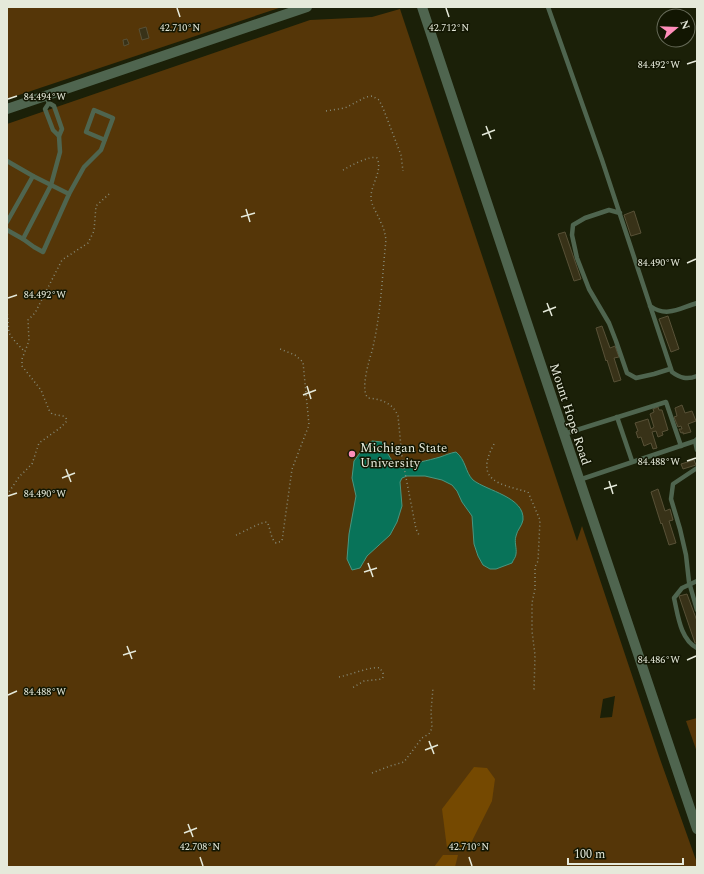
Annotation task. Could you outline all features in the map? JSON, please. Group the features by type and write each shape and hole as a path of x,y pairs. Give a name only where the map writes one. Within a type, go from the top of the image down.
{"street":[{"path":"7,109 47,100 307,7"},
{"name":"Mount Hope Road","path":"422,7 697,829"}],"lane":[{"path":"548,7 568,59 620,213 670,369 678,377 685,378 697,376"},
{"path":"23,239 51,185 60,152 59,136 62,129 54,106 47,100 45,109 53,130 59,136"},
{"path":"7,230 43,252 69,194 84,167 101,150 105,140 113,118 94,110 86,132 105,140"},
{"path":"7,161 69,194"},
{"path":"7,222 33,176"},
{"path":"620,213 609,210 585,218 573,225 572,235 577,258 589,289 600,306 611,329 627,373 636,378 670,369"},
{"path":"650,306 657,310 668,312 697,303"},
{"path":"564,434 666,402 681,446"},
{"path":"617,417 632,462"},
{"path":"579,480 696,440 697,450"},
{"path":"697,468 673,484 671,499 680,529 686,555 689,584 697,610"},
{"path":"697,581 682,588 674,598 681,627 689,643 697,648"}],"path":[{"path":"326,111 345,108 366,97 372,96 378,100 383,108 401,155 404,171"},
{"path":"343,170 372,157 377,158 379,161 379,167 371,196 374,208 383,227 386,240 377,326 365,392 368,398 381,399 385,401 398,416 403,463 416,528 419,535"},
{"path":"7,495 19,477 32,464 39,443 67,421 63,416 54,415 49,410 41,390 22,366 22,359 29,341 28,320 35,313 62,260 88,242 94,231 96,206 110,194"},
{"path":"7,310 10,333 13,339 25,352"},
{"path":"236,535 253,528 260,523 267,522 270,526 274,541 276,543 282,541 292,469 309,425 303,362 295,355 280,348"},
{"path":"494,444 488,454 486,471 491,479 503,485 528,492 540,520 538,561 535,567 535,589 532,603 532,631 535,655 534,690"},
{"path":"339,677 349,676 375,667 380,668 383,673 382,679 364,681 352,688"},
{"path":"372,773 404,762 422,738 429,734 432,728 431,711 433,688"}],"shaded area":[{"path":"7,7 282,7 7,99"},
{"name":"Michigan State University","path":"400,9 577,541 582,526 660,759 697,863 697,867 7,867 7,124 310,20 372,17","holes":["615,696 612,717 600,718 603,699"]},
{"path":"372,441 382,442 393,461 403,469 417,463 456,452 462,459 470,477 473,480 512,500 522,512 523,520 515,540 516,555 512,563 496,569 490,569 483,565 474,544 472,516 452,485 442,480 425,476 407,476 402,478 400,482 402,506 397,522 390,535 367,556 360,568 352,570 347,559 349,534 356,496 352,478 354,461 365,446"},
{"path":"697,718 697,752 686,721"},
{"path":"474,767 487,768 495,779 492,801 469,847 447,848 442,809"},
{"path":"443,855 458,855 455,867 434,867"}],"building":[{"path":"146,27 149,38 142,40 139,29"},
{"path":"127,39 129,44 124,46 123,40"},
{"path":"634,211 641,233 631,236 624,215"},
{"path":"565,232 581,279 574,281 558,234"},
{"path":"668,316 679,349 671,352 659,319"},
{"path":"602,326 610,348 615,346 619,357 614,358 621,380 614,382 596,328"},
{"path":"682,405 685,413 692,411 696,421 688,424 691,432 683,434 683,432 681,433 679,429 682,429 681,426 678,427 674,417 677,416 675,408"},
{"path":"658,407 659,410 662,410 668,430 662,432 663,435 658,437 656,431 652,432 657,448 653,449 651,443 644,446 641,437 638,438 636,432 638,431 635,423 648,419 651,429 654,427 650,414 654,412 653,409"},
{"path":"694,460 696,465 683,469 681,464"},
{"path":"658,489 665,511 670,509 673,520 669,521 676,543 669,545 651,492"},
{"path":"687,594 697,621 697,643 695,643 679,596"}],"place":[{"name":"Michigan State University","path":"352,454"}]}
